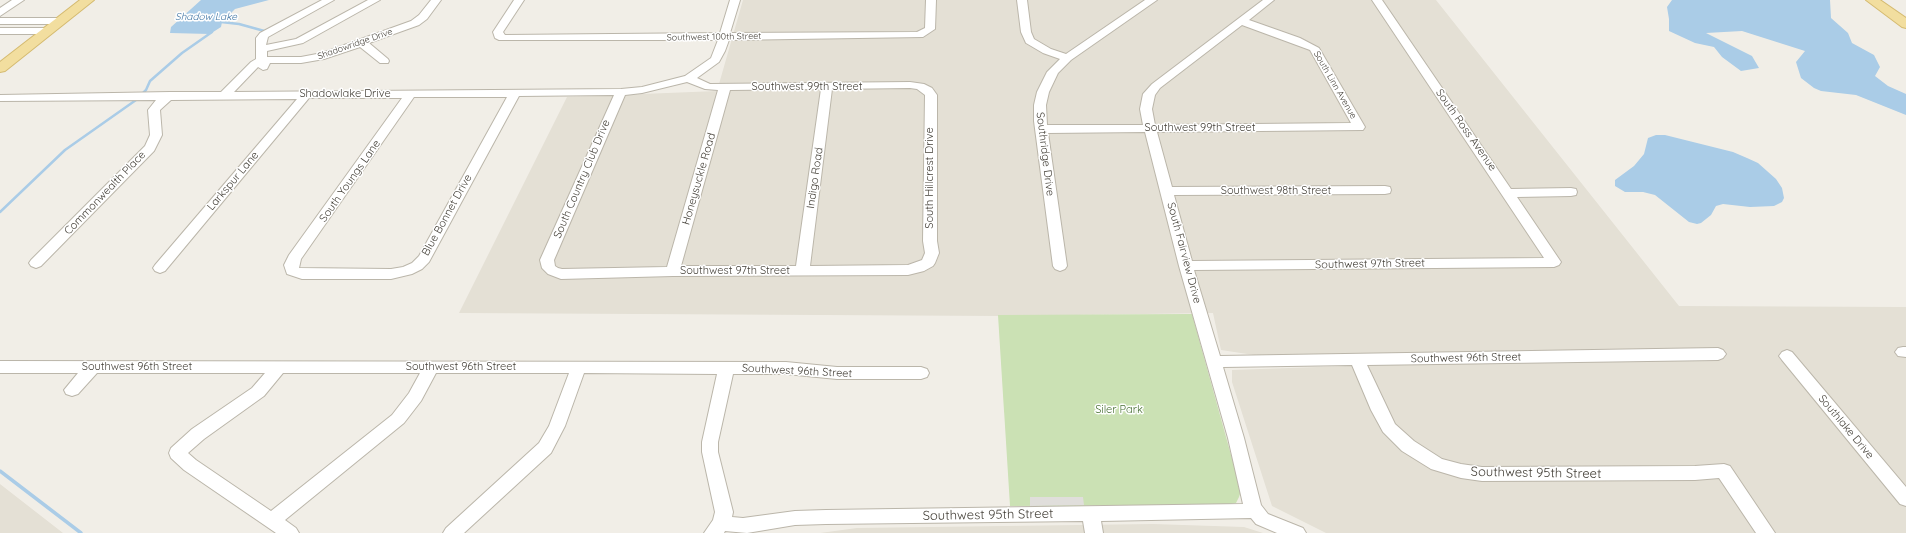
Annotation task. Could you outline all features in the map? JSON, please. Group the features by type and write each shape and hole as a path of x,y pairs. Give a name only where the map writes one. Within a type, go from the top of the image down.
{"main road":[{"path":"0,68 88,0"},
{"path":"1872,0 1906,24"}],"street":[{"path":"0,13 19,0"},
{"path":"231,95 265,64 262,60 261,49 262,38 266,33 329,0"},
{"path":"261,49 299,41 375,0"},
{"name":"Shadowridge Drive","path":"262,60 312,59 362,42 415,23 423,17 436,0"},
{"name":"Southwest 100th Street","path":"519,0 498,32 498,35 501,38 919,34 930,29 931,0"},
{"name":"Shadowlake Drive","path":"0,98 170,95 620,92 653,88 689,78 715,60 720,51 735,0"},
{"path":"1022,0 1026,32 1030,41 1047,51 1067,58"},
{"name":"Southridge Drive","path":"1060,266 1039,111 1042,92 1053,72 1067,58 1152,0"},
{"name":"South Fairview Drive","path":"1255,512 1186,266 1146,108 1152,90 1268,0"},
{"name":"South Ross Avenue","path":"1376,0 1509,192 1554,262"},
{"path":"0,21 61,21"},
{"name":"South Linn Avenue","path":"1240,21 1296,40 1314,48 1320,56 1359,127"},
{"path":"0,31 48,31"},
{"path":"362,42 384,61"},
{"name":"Southwest 99th Street","path":"689,78 705,86 725,87 910,85 926,89"},
{"name":"Indigo Road","path":"802,270 827,86"},
{"name":"Honeysuckle Road","path":"672,271 725,87"},
{"name":"South Hillcrest Drive","path":"923,266 928,263 932,253 930,241 931,95 926,89"},
{"name":"South Country Club Drive","path":"549,268 547,260 620,92"},
{"name":"South Youngs Lane","path":"291,269 294,258 411,93"},
{"name":"Blue Bonnet Drive","path":"291,269 294,272 302,274 391,274 407,271 417,266 424,259 515,93"},
{"name":"Larkspur Lane","path":"160,268 306,94"},
{"name":"Commonwealth Place","path":"36,263 150,148 156,135 155,115 168,102 170,95"},
{"name":"Southwest 99th Street","path":"1041,129 1359,127"},
{"name":"Southwest 98th Street","path":"1168,191 1385,190"},
{"path":"1509,192 1571,192"},
{"name":"Southwest 97th Street","path":"1186,266 1554,262"},
{"name":"Southwest 97th Street","path":"549,268 561,274 672,271 908,270 923,266"},
{"name":"Southwest 96th Street","path":"1213,362 1718,354"},
{"name":"Southlake Drive","path":"1787,356 1906,499"},
{"name":"Southwest 95th Street","path":"1357,360 1379,410 1389,428 1401,440 1417,452 1448,468 1471,473 1495,474 1694,473 1724,471 1766,533"},
{"name":"Southwest 96th Street","path":"0,367 801,368 837,373 921,373"},
{"path":"72,390 93,367"},
{"path":"279,367 253,396 198,434 177,453 190,465 290,533"},
{"path":"271,521 398,418 415,397 431,368"},
{"path":"452,533 546,448 557,426 579,368"},
{"path":"717,528 724,512 709,447 726,368"},
{"path":"1255,512 1262,519 1297,533"},
{"name":"Southwest 95th Street","path":"717,528 811,517 1255,512"},
{"path":"1091,514 1094,533"}],"shaded area":[{"path":"743,0 1436,0 1679,306 1906,307 1906,533 1326,533 1272,506 1232,382 1232,370 1376,365 1722,360 1716,353 1254,355 1221,350 1213,313 1001,316 459,313 567,97 717,91"},
{"path":"0,484 63,533 0,533"},
{"path":"1030,497 1083,497 1084,505 1030,506"},
{"path":"1153,524 1244,527 1263,533 820,533 857,528"}],"green space":[{"name":"Siler Park","path":"1192,314 1241,491 1236,503 1225,505 1010,506 998,315"}],"water":[{"name":"Shadow Lake","path":"201,0 269,0 235,9 222,22 221,27 210,34 170,33 171,27"},
{"path":"1672,0 1830,0 1831,18 1848,33 1852,43 1874,55 1880,67 1875,76 1888,86 1906,94 1906,115 1856,95 1821,91 1814,88 1801,78 1796,62 1805,51 1742,31 1706,33 1752,56 1759,68 1741,71 1722,57 1714,47 1695,43 1669,31 1667,7"},
{"path":"1656,135 1665,135 1733,152 1758,163 1776,179 1782,188 1784,198 1782,202 1774,206 1750,207 1723,204 1716,206 1711,215 1701,223 1697,224 1689,222 1655,195 1643,192 1625,192 1615,186 1615,180 1634,166 1644,154 1648,138"}],"waterway":[{"path":"221,22 239,24 268,32"},
{"path":"0,212 65,150 136,100 146,90 150,81 182,53 212,32"},
{"path":"0,471 81,533"}]}
